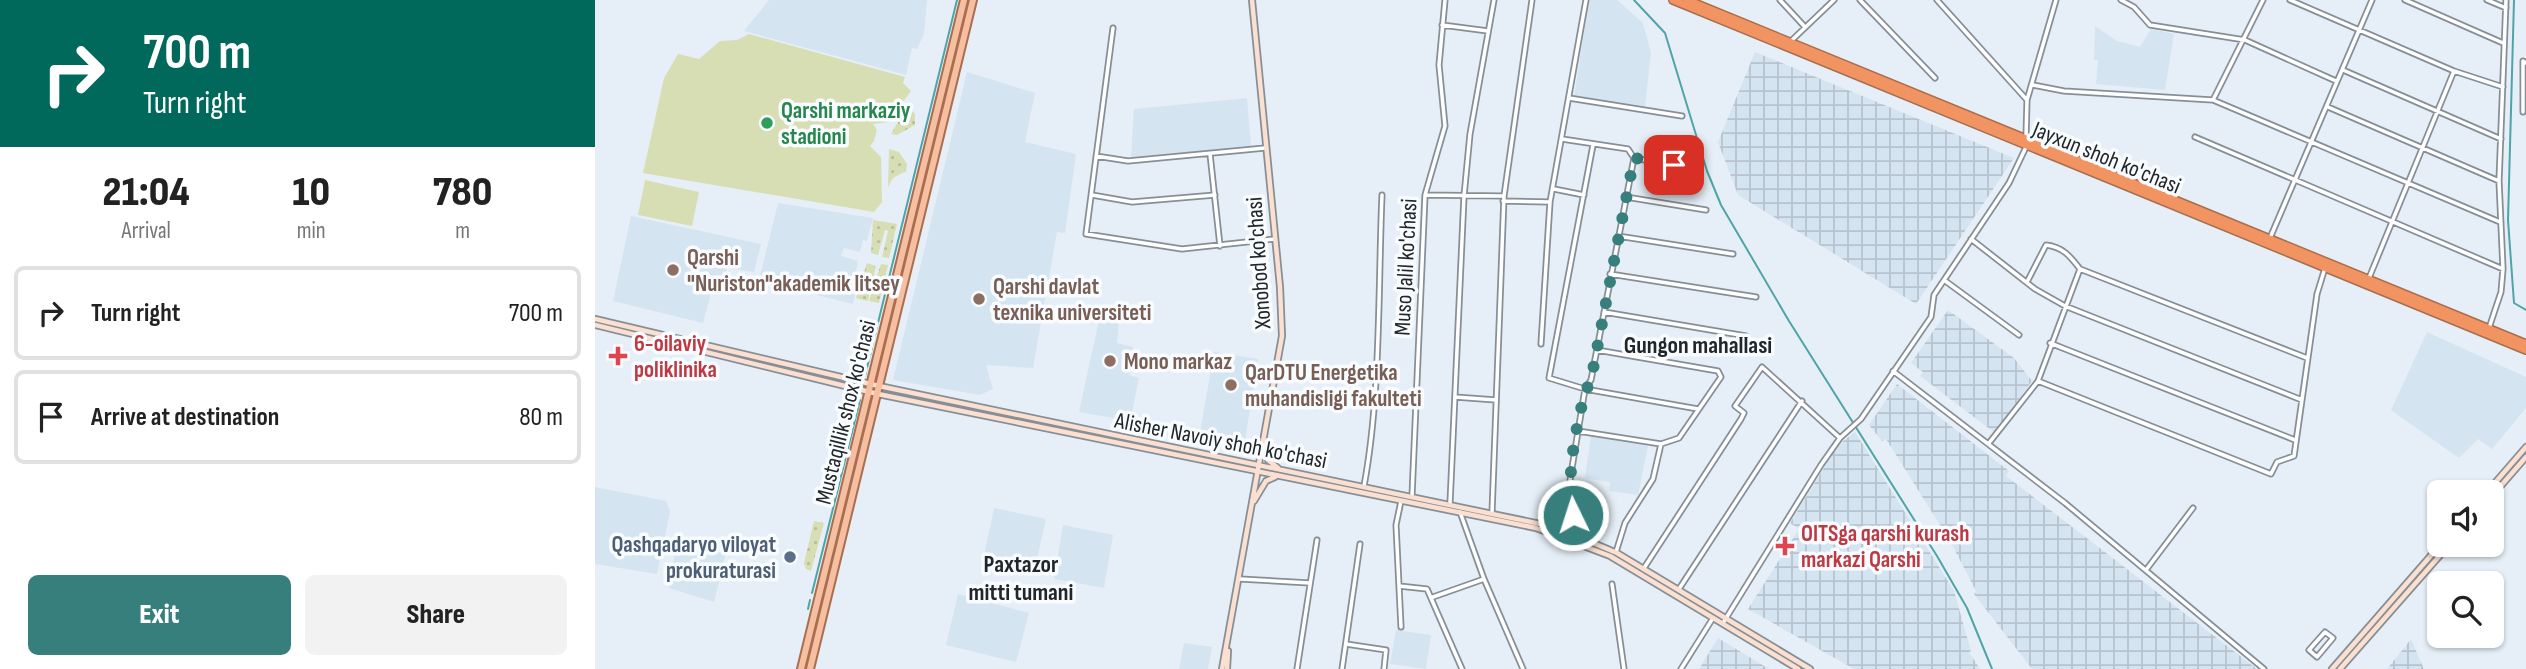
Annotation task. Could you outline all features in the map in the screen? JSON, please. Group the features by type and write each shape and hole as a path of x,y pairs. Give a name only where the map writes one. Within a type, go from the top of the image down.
{"highway":[{"name":"Jayxun shoh ko'chasi","path":"1673,0 2270,238 2526,344"},
{"name":"Jayxun shoh ko'chasi","path":"1687,0 2526,351"}],"main road":[{"name":"Mustaqillik shox ko'chasi","path":"801,669 964,0"},
{"name":"Mustaqillik shox ko'chasi","path":"810,669 973,0"},
{"name":"Xonobod ko'chasi","path":"1224,669 1282,336 1252,0"},
{"path":"911,218 919,220"},
{"name":"Alisher Navoiy shoh ko'chasi","path":"595,319 869,388"},
{"name":"Alisher Navoiy shoh ko'chasi","path":"595,325 869,388 1259,466 1401,501 1536,528 1587,545 1809,669"},
{"path":"676,345 678,338"},
{"path":"1252,505 1266,481 1281,473 1268,460 1264,436"},
{"path":"2497,480 2526,447"},
{"name":"Alisher Navoiy shoh ko'chasi","path":"1159,448 1257,472 1281,473 1364,486 1450,503 1570,532 1616,552 1644,568 1715,615"},
{"path":"2504,482 2526,457"},
{"path":"1439,508 1440,501"},
{"path":"2340,669 2430,557"},
{"path":"2332,669 2438,557"},
{"name":"Alisher Navoiy shoh ko'chasi","path":"1725,621 1798,669"}],"street":[{"name":"Muso Jalil ko'chasi","path":"1412,496 1425,195 1445,126 1439,65 1445,0"},
{"path":"1450,503 1464,196 1470,135 1494,0"},
{"path":"1492,513 1504,199 1532,0"},
{"path":"1541,344 1550,202 1585,0"},
{"path":"1780,0 1805,27"},
{"path":"1790,41 1834,0"},
{"path":"1860,0 1935,78"},
{"path":"1937,0 2027,100"},
{"path":"1725,621 1840,438 1861,419 1931,317 1934,295 2010,183 2026,141 2027,100 2056,0"},
{"path":"2121,0 2134,7 2150,25 2245,40 2337,81"},
{"path":"2213,100 2263,0"},
{"path":"2290,0 2454,71 2503,87"},
{"path":"2270,238 2372,0"},
{"path":"2405,0 2503,43"},
{"path":"2487,0 2506,8"},
{"path":"2489,328 2501,292 2503,269 2499,181 2506,0"},
{"path":"1441,25 1489,31"},
{"path":"1113,27 1086,234 1182,249 1275,239"},
{"path":"2523,112 2523,61 2526,63"},
{"path":"2342,70 2501,139"},
{"path":"2369,278 2454,71"},
{"path":"2033,85 2064,91 2213,100 2310,144 2500,222"},
{"path":"1569,98 1682,116"},
{"path":"2327,107 2499,181"},
{"path":"2195,137 2503,269"},
{"path":"1562,139 1628,149 1634,158 1591,380 1585,389 1570,480 1574,503 1570,532"},
{"path":"1593,145 1549,378 1585,389 1698,409"},
{"path":"1096,156 1129,161 1265,148"},
{"path":"1210,153 1220,246"},
{"path":"1634,158 1693,169"},
{"path":"1554,189 1584,195"},
{"path":"1092,195 1132,202 1215,195"},
{"path":"1364,486 1374,376 1382,195"},
{"path":"1425,195 1550,202"},
{"path":"1626,197 1706,210"},
{"path":"1618,236 1733,254"},
{"path":"1971,239 2035,289 2065,306 2302,400"},
{"path":"2027,282 2046,245 2067,252 2080,269 2307,358"},
{"path":"2038,381 2271,474 2277,462 2294,456 2317,294 2326,266"},
{"path":"1989,443 2038,381 2050,343 2080,269"},
{"path":"1610,274 1756,297"},
{"path":"1944,279 2018,335"},
{"path":"1604,312 1747,336"},
{"path":"2050,343 2296,440"},
{"path":"1578,431 1661,444 1679,438 1721,377 1718,371 1597,350"},
{"path":"1644,568 1741,419 1744,413 1735,406 1762,367 1803,401 1840,438"},
{"path":"1893,371 1989,443 2147,570 2264,669"},
{"path":"1455,397 1496,400"},
{"path":"1679,589 1803,401"},
{"path":"1616,552 1625,523 1653,479 1661,444"},
{"path":"1401,501 1396,525 1401,627"},
{"path":"2147,570 2193,508"},
{"path":"1460,513 1484,579 1523,669"},
{"path":"1297,669 1317,540"},
{"path":"1342,669 1360,544"},
{"path":"1240,579 1310,583"},
{"path":"1433,597 1484,579"},
{"path":"1612,584 1624,669"},
{"path":"1399,586 1424,587 1433,597 1462,669"},
{"path":"1681,669 1715,615"},
{"path":"2325,632 2333,638 2318,657 2309,650 2325,632"},
{"path":"1346,644 1386,650 1384,669"}],"shaded area":[{"path":"769,0 927,0 924,34 917,49 912,48 906,75 744,31"},
{"path":"1589,0 1617,0 1643,23 1651,53 1645,106 1574,97"},
{"path":"2095,26 2117,41 2140,47 2151,29 2174,34 2165,90 2096,84 2098,60 2094,60"},
{"path":"1755,52 2014,158 1916,304 1738,195 1718,142"},
{"name":"Qarshi davlat texnika universiteti","path":"967,72 1035,93 1025,142 1076,154 1065,233 1057,232 1033,368 986,365 993,389 980,395 893,380"},
{"path":"1247,98 1251,146 1131,158 1134,109"},
{"path":"778,203 873,218 867,241 863,240 860,252 844,248 841,256 858,261 856,272 860,273 853,304 813,294 814,289 759,280"},
{"name":"Qarshi \"Nuriston\"akademik litsey","path":"631,216 761,244 754,272 727,268 722,291 712,289 703,323 613,301"},
{"path":"1948,310 2014,358 2032,381 1995,433 1920,376 1923,372 1911,363"},
{"name":"Mono markaz","path":"1099,320 1119,321 1117,343 1133,347 1129,375 1139,378 1130,421 1079,412"},
{"path":"2427,332 2526,377 2526,408 2492,449 2478,439 2459,458 2391,410"},
{"name":"QarDTU Energetika muhandisligi fakulteti","path":"1214,352 1258,359 1244,447 1199,438"},
{"path":"1897,384 2009,471 2006,476 2257,669 2032,669 1974,594 1976,591 1950,541 1886,439 1882,441 1869,425"},
{"path":"1855,432 1954,591 1971,651 1969,652 1980,669 1854,669 1748,609 1799,529 1790,523 1838,445"},
{"path":"1591,436 1648,446 1638,495 1609,491 1610,482 1585,478"},
{"path":"595,487 666,501 670,512 657,574 595,564"},
{"path":"994,508 1046,519 1034,572 983,560"},
{"path":"1063,525 1113,535 1104,588 1054,579"},
{"path":"677,541 726,554 714,602 669,588"},
{"path":"958,594 1029,613 1016,662 946,645"},
{"path":"1396,630 1431,635 1426,669 1390,664"},
{"path":"1718,638 1769,669 1699,669"},
{"path":"2411,639 2424,669 2387,669"},
{"path":"1184,643 1212,647 1208,669 1179,669"}],"green space":[{"name":"Qarshi markaziy stadioni","path":"749,34 905,77 903,83 911,91 888,122 873,124 877,130 870,146 881,157 882,202 874,212 643,173 664,78 678,54 699,59 720,41 737,40"},
{"path":"907,106 915,114 915,125 897,135 891,134"},
{"path":"889,149 899,152 907,164 906,171 893,178 888,187"},
{"path":"645,180 699,192 692,226 638,215"},
{"path":"873,220 897,224 889,258 882,257 888,231 885,230 878,255 871,253"},
{"path":"867,263 876,266 868,301 856,298"},
{"path":"881,264 888,265 879,303 869,301"},
{"path":"848,397 854,398 839,461 833,459"},
{"path":"814,521 824,523 811,571 806,569 804,563"}],"waterway":[{"path":"865,376 957,0"},
{"path":"1634,0 1665,33 1707,171 1721,205 1789,321 1937,556 1967,608 1992,669"},
{"path":"2514,0 2508,220 2514,303 2526,310"},
{"path":"812,593 860,400"},
{"path":"808,609 810,600"}],"place":[{"name":"Qarshi markaziy stadioni","path":"767,123"},
{"name":"Qarshi \"Nuriston\"akademik litsey","path":"673,270"},
{"name":"Qarshi davlat texnika universiteti","path":"979,299"},
{"name":"6-oilaviy poliklinika","path":"618,356"},
{"name":"Mono markaz","path":"1110,361"},
{"name":"QarDTU Energetika muhandisligi fakulteti","path":"1231,385"},
{"name":"OITSga qarshi kurash markazi Qarshi","path":"1785,546"},
{"name":"Qashqadaryo viloyat prokuraturasi","path":"790,557"}],"district":[{"name":"Gungon mahallasi","path":"1698,345"},
{"name":"Paxtazor mitti tumani","path":"1021,578"}],"route":[{"path":"1573,515 1570,480 1585,389 1591,380 1634,158 1674,165"}]}
